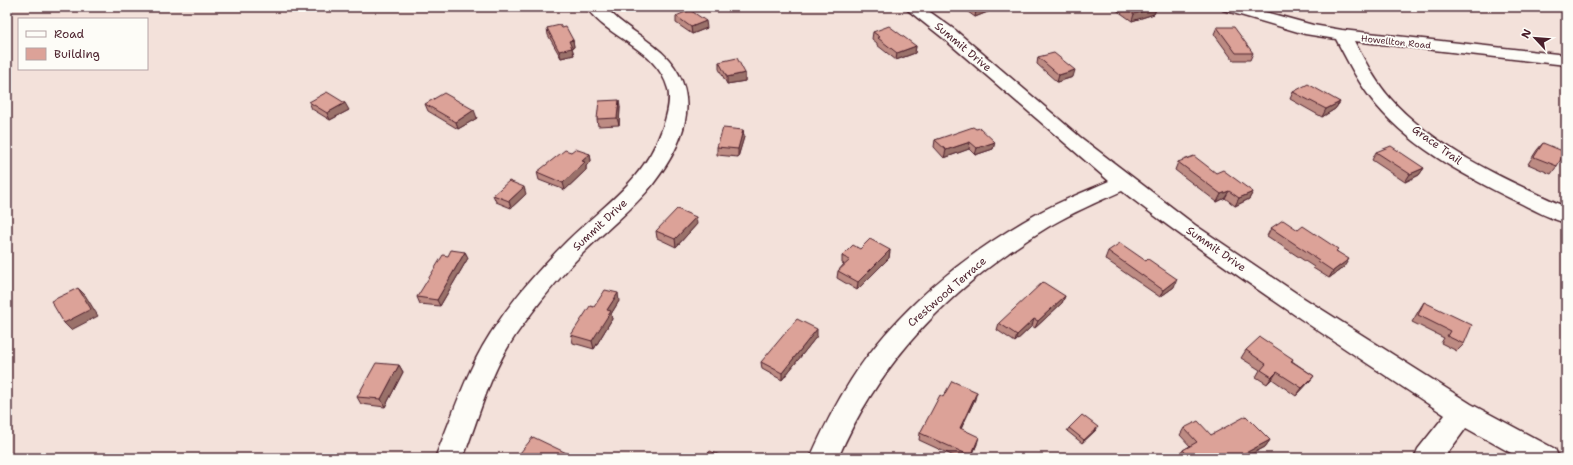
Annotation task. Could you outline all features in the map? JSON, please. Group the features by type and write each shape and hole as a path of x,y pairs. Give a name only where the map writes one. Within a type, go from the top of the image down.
{"street":[{"name":"Summit Drive","path":"449,458 487,364 504,332 530,297 576,246 638,189 654,169 668,145 678,110 676,88 668,68 637,40 594,7"},
{"name":"Summit Drive","path":"912,7 949,34 1072,141 1187,230 1284,296 1462,412 1545,458"},
{"name":"Howellton Road","path":"1229,7 1304,28 1342,35 1566,60"},
{"name":"Grace Trail","path":"1342,35 1369,84 1397,116 1466,167 1502,186 1566,216"},
{"name":"Crestwood Terrace","path":"824,458 833,433 865,378 904,329 947,289 996,250 1022,232 1043,220 1124,182"},
{"path":"1428,458 1462,412"}],"building":[{"path":"972,7 984,7 976,10"},
{"path":"1124,7 1157,7 1134,14"},
{"path":"690,10 706,21 691,27 676,16"},
{"path":"560,25 562,28 566,27 573,40 569,41 572,48 559,51 547,28"},
{"path":"889,26 916,46 897,53 878,38 880,37 873,32"},
{"path":"1217,27 1234,27 1253,53 1236,53"},
{"path":"1054,53 1075,70 1059,75 1038,57"},
{"path":"737,58 745,73 727,77 719,62"},
{"path":"1308,84 1340,102 1326,109 1293,92"},
{"path":"327,92 345,103 327,113 309,102"},
{"path":"444,93 474,110 456,122 425,104"},
{"path":"619,100 617,118 597,119 599,101"},
{"path":"973,127 976,129 980,128 995,142 977,148 970,142 946,150 935,140"},
{"path":"723,128 743,130 738,149 717,147"},
{"path":"1543,143 1565,152 1557,166 1534,157"},
{"path":"1391,146 1424,168 1410,174 1376,152"},
{"path":"575,149 590,154 582,161 585,162 563,183 537,172 565,150 571,152"},
{"path":"1194,156 1216,173 1223,170 1253,192 1239,198 1229,191 1221,194 1178,162"},
{"path":"509,181 524,187 509,201 493,195"},
{"path":"677,209 696,217 675,239 656,231"},
{"path":"1283,220 1298,230 1303,226 1338,249 1336,251 1349,259 1333,271 1271,228"},
{"path":"870,239 890,250 858,282 838,271 850,260 842,256 853,245 860,249"},
{"path":"1120,243 1146,261 1148,259 1177,279 1163,290 1108,251"},
{"path":"451,250 465,252 437,300 417,297 443,255 448,256"},
{"path":"1043,282 1065,296 1038,321 1034,319 1017,335 999,323"},
{"path":"78,288 91,309 64,323 51,301"},
{"path":"605,290 618,293 607,310 611,311 592,341 571,335 590,306 594,307"},
{"path":"1424,302 1472,325 1464,344 1447,336 1450,331 1418,315"},
{"path":"797,319 817,329 782,373 761,362"},
{"path":"1260,337 1293,359 1291,361 1314,376 1302,388 1277,372 1272,377 1261,370 1266,364 1246,350"},
{"path":"376,363 399,365 381,399 357,397"},
{"path":"952,381 977,392 960,428 979,437 971,456 920,433 940,395 943,397"},
{"path":"1082,415 1098,427 1084,440 1069,428"},
{"path":"1246,416 1270,440 1236,458 1190,458 1183,450 1197,442 1184,428 1198,421 1211,435"},
{"path":"533,437 577,458 516,458"},
{"path":"710,451 726,458 705,458"}]}
